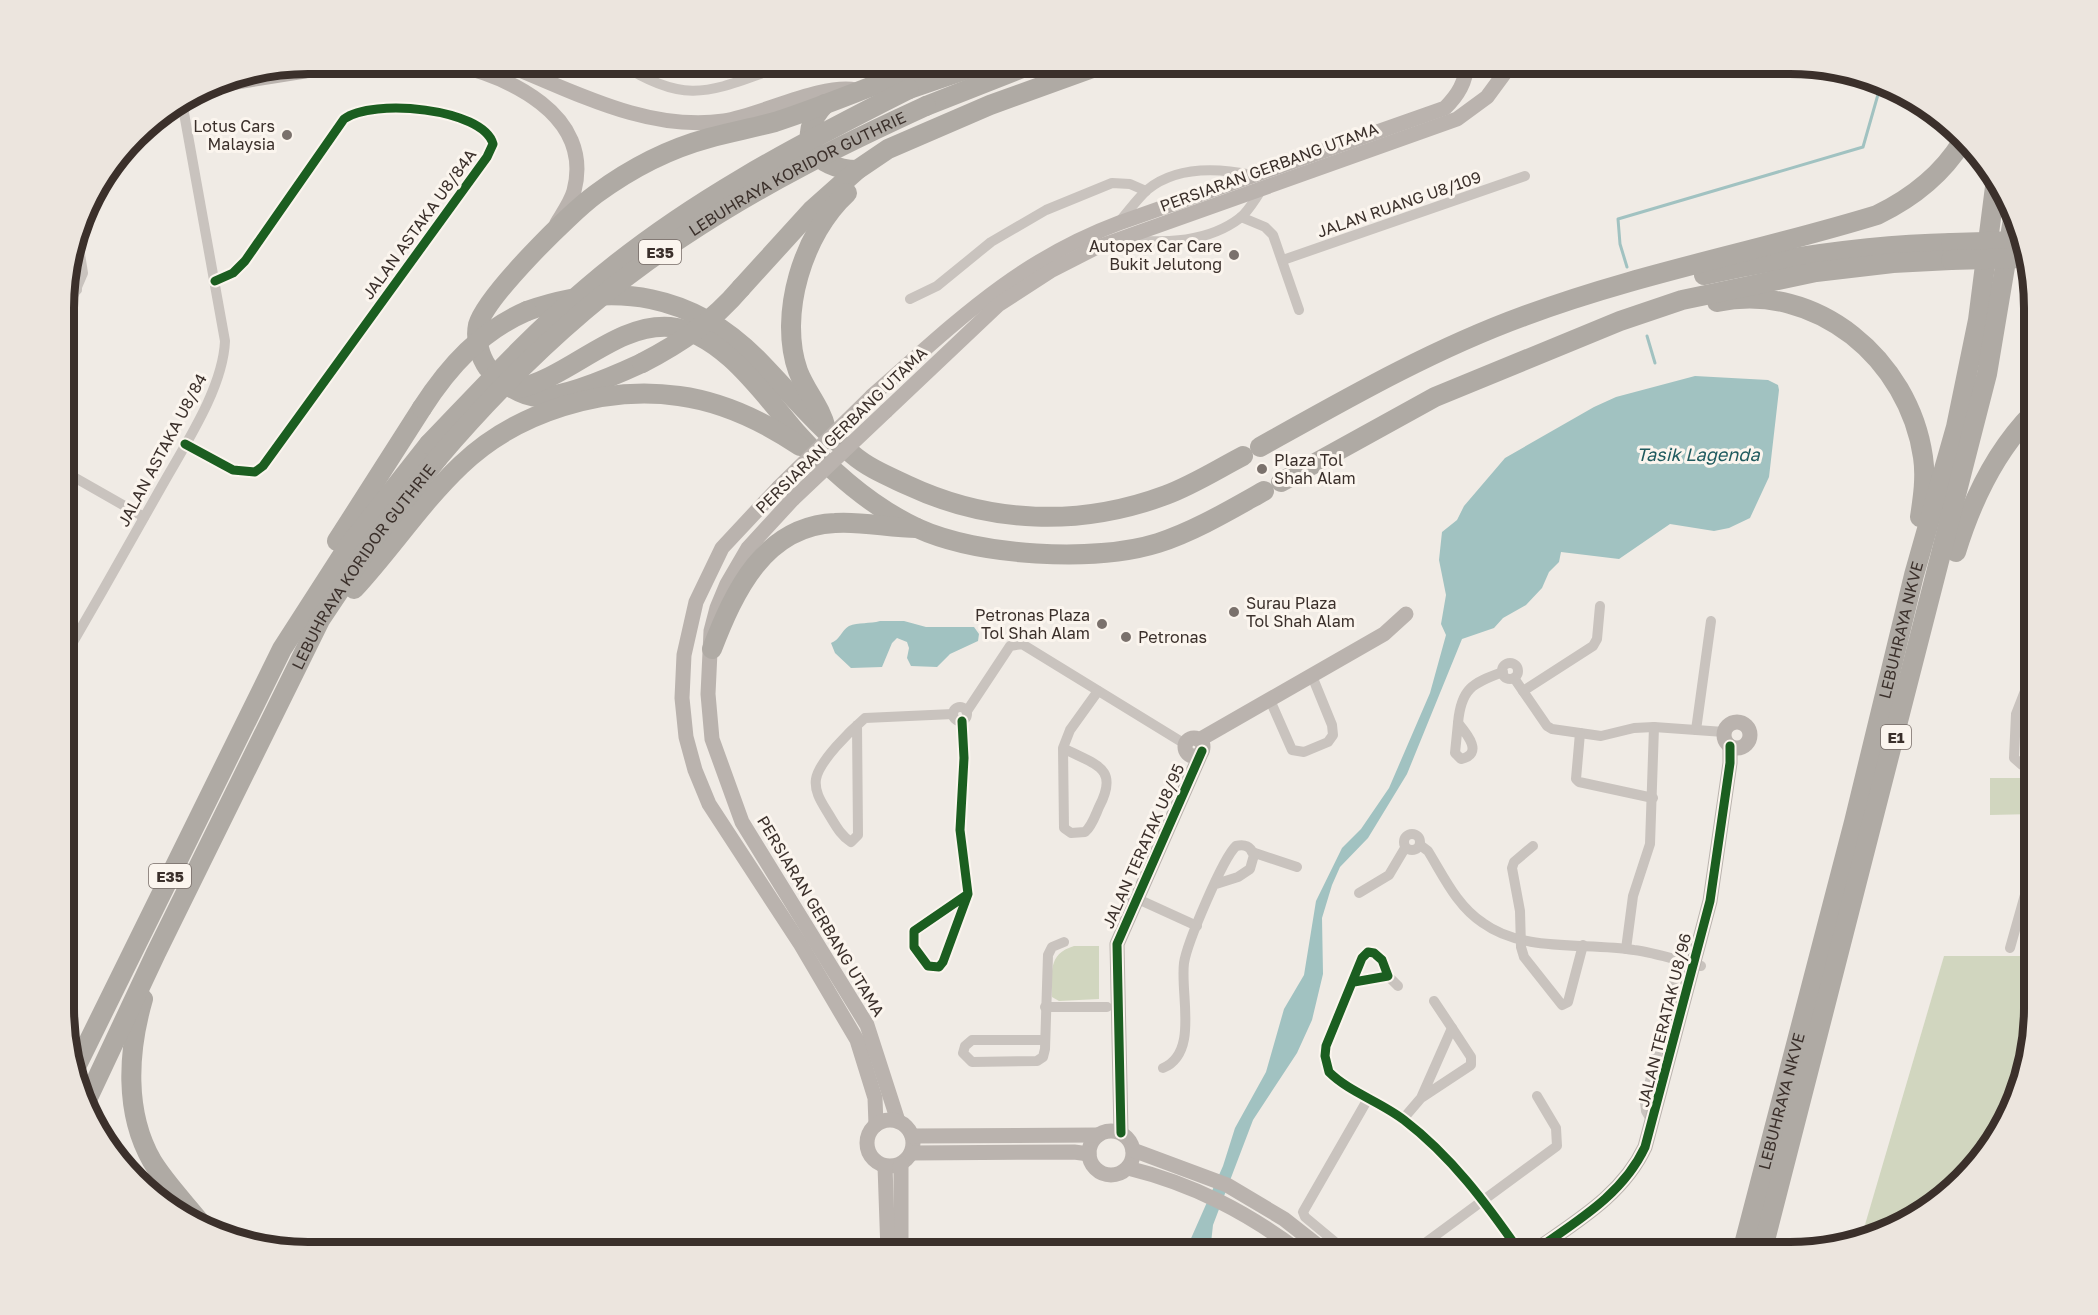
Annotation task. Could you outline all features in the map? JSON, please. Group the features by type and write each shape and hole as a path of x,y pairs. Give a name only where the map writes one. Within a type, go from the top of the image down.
{"highway":[{"path":"903,74 775,122 706,139 653,158 593,196 550,236 492,300 478,323 478,345 487,366 497,378 537,397 609,378 642,363 682,342 721,312 812,210 857,170 888,149 1077,74"},
{"name":"LEBUHRAYA KORIDOR GUTHRIE","path":"90,1094 156,953 320,620 433,451 547,323 632,252 739,178 909,89 953,74"},
{"name":"LEBUHRAYA KORIDOR GUTHRIE","path":"79,1060 265,682 316,594 380,503 572,322 678,239 765,186 848,142 926,106 1007,74"},
{"path":"825,104 810,128 811,146 827,165 837,169 857,170"},
{"path":"827,434 820,409 801,378 792,347 792,300 802,267 826,219 843,197 942,126"},
{"path":"316,594 333,548 435,388 468,349 499,326 527,311 566,299 610,295 645,297 690,311 719,327 758,360 827,434 875,470 935,499 976,511 1013,517 1102,512 1140,504 1183,488 1417,361 1517,318 1622,284 1877,215 1918,191 1943,168 1959,145"},
{"name":"LEBUHRAYA NKVE","path":"1744,1242 1854,822 1914,575 1958,416 1978,320 1994,193"},
{"name":"LEBUHRAYA NKVE","path":"1764,1242 1987,374 2011,230"},
{"path":"712,649 726,611 749,571 785,538 826,523 917,528 969,544 1046,555 1116,553 1177,536 1272,487 1435,397 1620,321 1710,292 1816,272 1893,263 2016,243"},
{"path":"1622,284 1654,287 1808,254 1895,244 1951,252 2019,258"},
{"path":"1987,374 2010,296 2018,252"},
{"path":"1664,306 1692,307 1737,299 1772,300 1803,306 1829,318 1861,340 1884,364 1904,398 1919,438 1923,459 1924,482 1914,575"},
{"path":"516,389 553,376 636,331 671,327 698,335 735,363 818,455 861,493 917,528"},
{"path":"320,620 357,586 408,523 461,465 505,433 566,405 621,396 680,396 711,403 750,417 772,427 808,452 818,455"},
{"path":"1910,681 1973,502 1992,466 2024,425"},
{"path":"156,953 139,1011 130,1079 136,1123 152,1161 191,1210"},
{"path":"77,1050 94,1031"}],"main road":[{"path":"485,74 522,90 547,106 565,126 577,157 576,184 572,198 550,236"},
{"path":"531,74 642,117 674,123 739,118 830,91 857,91"},
{"name":"PERSIARAN GERBANG UTAMA","path":"885,1166 878,1163 868,1152 868,1137 876,1125 875,1098 857,1040 801,945 710,804 695,771 686,737 682,698 684,655 696,602 708,572 727,542 779,487 872,396 997,288 1032,264 1088,234 1445,108 1457,95 1466,74"},
{"name":"PERSIARAN GERBANG UTAMA","path":"912,1136 898,1121 867,1025 742,822 724,777 712,739 708,713 711,631 727,584 748,548 793,500 998,305 1052,270 1115,241 1457,119 1487,97 1504,74"},
{"path":"263,78 283,75"},
{"path":"1193,747 1384,634 1406,614"},
{"name":"JALAN TERATAK U8/96","path":"1561,1242 1623,1197 1647,1165 1658,1137 1698,965 1714,882 1732,742"},
{"name":"JALAN TERATAK U8/95","path":"1110,1133 1106,952 1132,897 1193,747"},
{"name":"JALAN TERATAK U8/95","path":"1110,1133 1115,958 1132,897"},
{"name":"JALAN TERATAK U8/96","path":"1546,1242 1616,1190 1639,1160 1653,1123 1698,965"},
{"path":"876,1125 890,1120 898,1121"},
{"path":"1110,1133 1089,1147 1094,1168 1100,1173 1115,1175 1128,1168 1195,1181 1256,1201 1312,1242"},
{"path":"888,1242 885,1166 900,1164 911,1153 912,1136 1110,1133 1131,1143 1133,1150 1128,1168"},
{"path":"1133,1150 1195,1181 1285,1242"},
{"path":"911,1153 1074,1152 1089,1154"},
{"path":"900,1164 901,1242"}],"street":[{"path":"636,74 646,81 673,90 689,92 707,91 759,74"},
{"name":"JALAN ASTAKA U8/84A","path":"185,444 233,470 255,472 263,466 487,158 493,144 491,136 485,129 471,122 426,111 372,108 351,115 344,119 245,261 233,273 214,281"},
{"name":"JALAN ASTAKA U8/84","path":"74,640 185,444 224,359 225,341 183,109"},
{"path":"1119,223 1146,191 1179,174 1206,170 1253,175"},
{"name":"JALAN RUANG U8/109","path":"1283,260 1525,176"},
{"path":"910,298 937,286 992,242 1046,210 1112,183 1130,184 1146,191"},
{"path":"1115,241 1191,240 1241,218 1263,188"},
{"path":"1241,218 1265,227 1273,235 1299,310"},
{"path":"74,296 84,264 80,250"},
{"path":"75,279 77,290"},
{"path":"74,477 144,517"},
{"path":"1523,691 1593,646 1597,639 1600,606"},
{"path":"1696,730 1711,621"},
{"name":"JALAN TERATAK U8/95","path":"965,716 1010,646 1016,644 1029,646 1098,691 1193,747"},
{"path":"1458,723 1462,698 1469,689 1482,680 1503,672 1507,664 1515,664 1518,671 1514,678 1547,726 1601,736 1634,728 1696,730 1732,742"},
{"path":"1270,700 1292,750 1304,752 1328,742 1333,735 1332,725 1312,676"},
{"path":"1063,748 1099,768 1106,774 1109,783 1085,832 1071,833 1064,828 1063,748 1070,730 1098,691"},
{"path":"2024,694 2016,714 2014,758 2024,765"},
{"path":"856,725 858,835 851,842 842,836 817,796 816,780 820,766 856,725 865,718 873,716 953,714 959,707 965,716 960,830 968,894 944,962 939,967 928,966 914,946 914,931 968,894"},
{"path":"1626,949 1633,896 1650,844 1654,727"},
{"path":"1580,733 1575,764 1576,779 1579,782 1653,798"},
{"path":"1163,1068 1173,1064 1183,1048 1184,964 1197,926 1234,847 1244,844 1252,852 1297,867"},
{"path":"1359,893 1389,875 1406,848 1414,850 1420,844 1428,851 1468,911 1485,925 1504,935 1521,939 1626,949 1698,965"},
{"path":"1533,846 1514,862 1512,868 1520,910 1524,957 1562,1005 1568,1002 1582,945"},
{"path":"1216,884 1246,872 1253,861 1252,852"},
{"path":"1132,897 1197,926"},
{"path":"2010,948 2024,898"},
{"path":"1045,1040 972,1040 965,1046 963,1053 972,1062 1037,1061 1043,1057 1045,1040 1048,955 1052,947 1064,942"},
{"path":"1398,986 1389,976 1382,960 1374,953 1368,952 1362,958 1326,1046 1326,1066 1334,1076 1403,1119 1449,1161 1482,1198 1513,1242"},
{"path":"1653,1123 1646,1111 1645,1102 1679,960"},
{"path":"1354,982 1389,976"},
{"path":"1403,1119 1421,1098 1472,1065 1471,1057 1434,1002"},
{"path":"1045,1007 1107,1007"},
{"path":"1421,1098 1452,1028"},
{"path":"1426,1242 1482,1198 1557,1146 1556,1128 1537,1096"},
{"path":"1335,1242 1305,1217 1303,1212 1369,1097"}],"green space":[{"path":"1990,778 2024,778 2024,814 1990,815"},
{"path":"1074,946 1099,946 1099,999 1059,1001 1052,997 1052,973 1055,960 1059,954"},
{"path":"1944,956 2024,956 2023,1038 2012,1083 1993,1125 1967,1162 1945,1184 1908,1210 1864,1230"}],"water":[{"name":"Tasik Lagenda","path":"1695,376 1768,380 1778,385 1769,477 1750,518 1729,528 1714,531 1670,524 1619,559 1561,552 1559,562 1549,572 1542,588 1526,605 1503,618 1494,628 1462,639 1407,774 1368,838 1340,867 1332,885 1322,918 1323,974 1312,1020 1297,1053 1253,1120 1213,1225 1211,1242 1189,1242 1223,1166 1235,1128 1266,1072 1284,1009 1304,975 1316,901 1342,848 1361,829 1389,788 1430,693 1446,635 1441,624 1446,595 1439,560 1442,532 1457,520 1464,506 1505,458 1594,407 1616,397"},
{"path":"880,621 904,621 926,627 974,627 979,634 978,641 950,654 937,667 911,666 907,658 909,648 907,642 897,638 892,643 882,667 851,668 835,653 831,643 849,626"}],"waterway":[{"path":"1627,267 1620,244 1618,219 1863,147 1879,91"},
{"path":"1647,336 1655,363"}],"cycle path":[{"path":"185,444 233,470 255,472 263,466 487,157 493,144 485,132 469,122 425,110 378,109 358,113 344,119 245,261 233,273 215,281"},
{"path":"962,721 964,758 960,830 968,894 943,962 939,967 928,966 914,947 914,931 968,894"},
{"path":"1548,1242 1581,1219 1611,1194 1624,1180 1645,1147 1710,901 1730,763 1730,746"},
{"path":"1121,1133 1117,944 1202,751"},
{"path":"1354,982 1388,976 1382,960 1374,953 1368,952 1362,958 1326,1046 1325,1056 1329,1072 1404,1120 1421,1134 1481,1198 1513,1242"}],"place":[{"name":"Lotus Cars Malaysia","path":"287,135"},
{"name":"Autopex Car Care Bukit Jelutong","path":"1234,255"},
{"name":"Plaza Tol Shah Alam","path":"1262,469"},
{"name":"Surau Plaza Tol Shah Alam","path":"1234,612"},
{"name":"Petronas Plaza Tol Shah Alam","path":"1102,624"},
{"name":"Petronas","path":"1126,637"}]}
